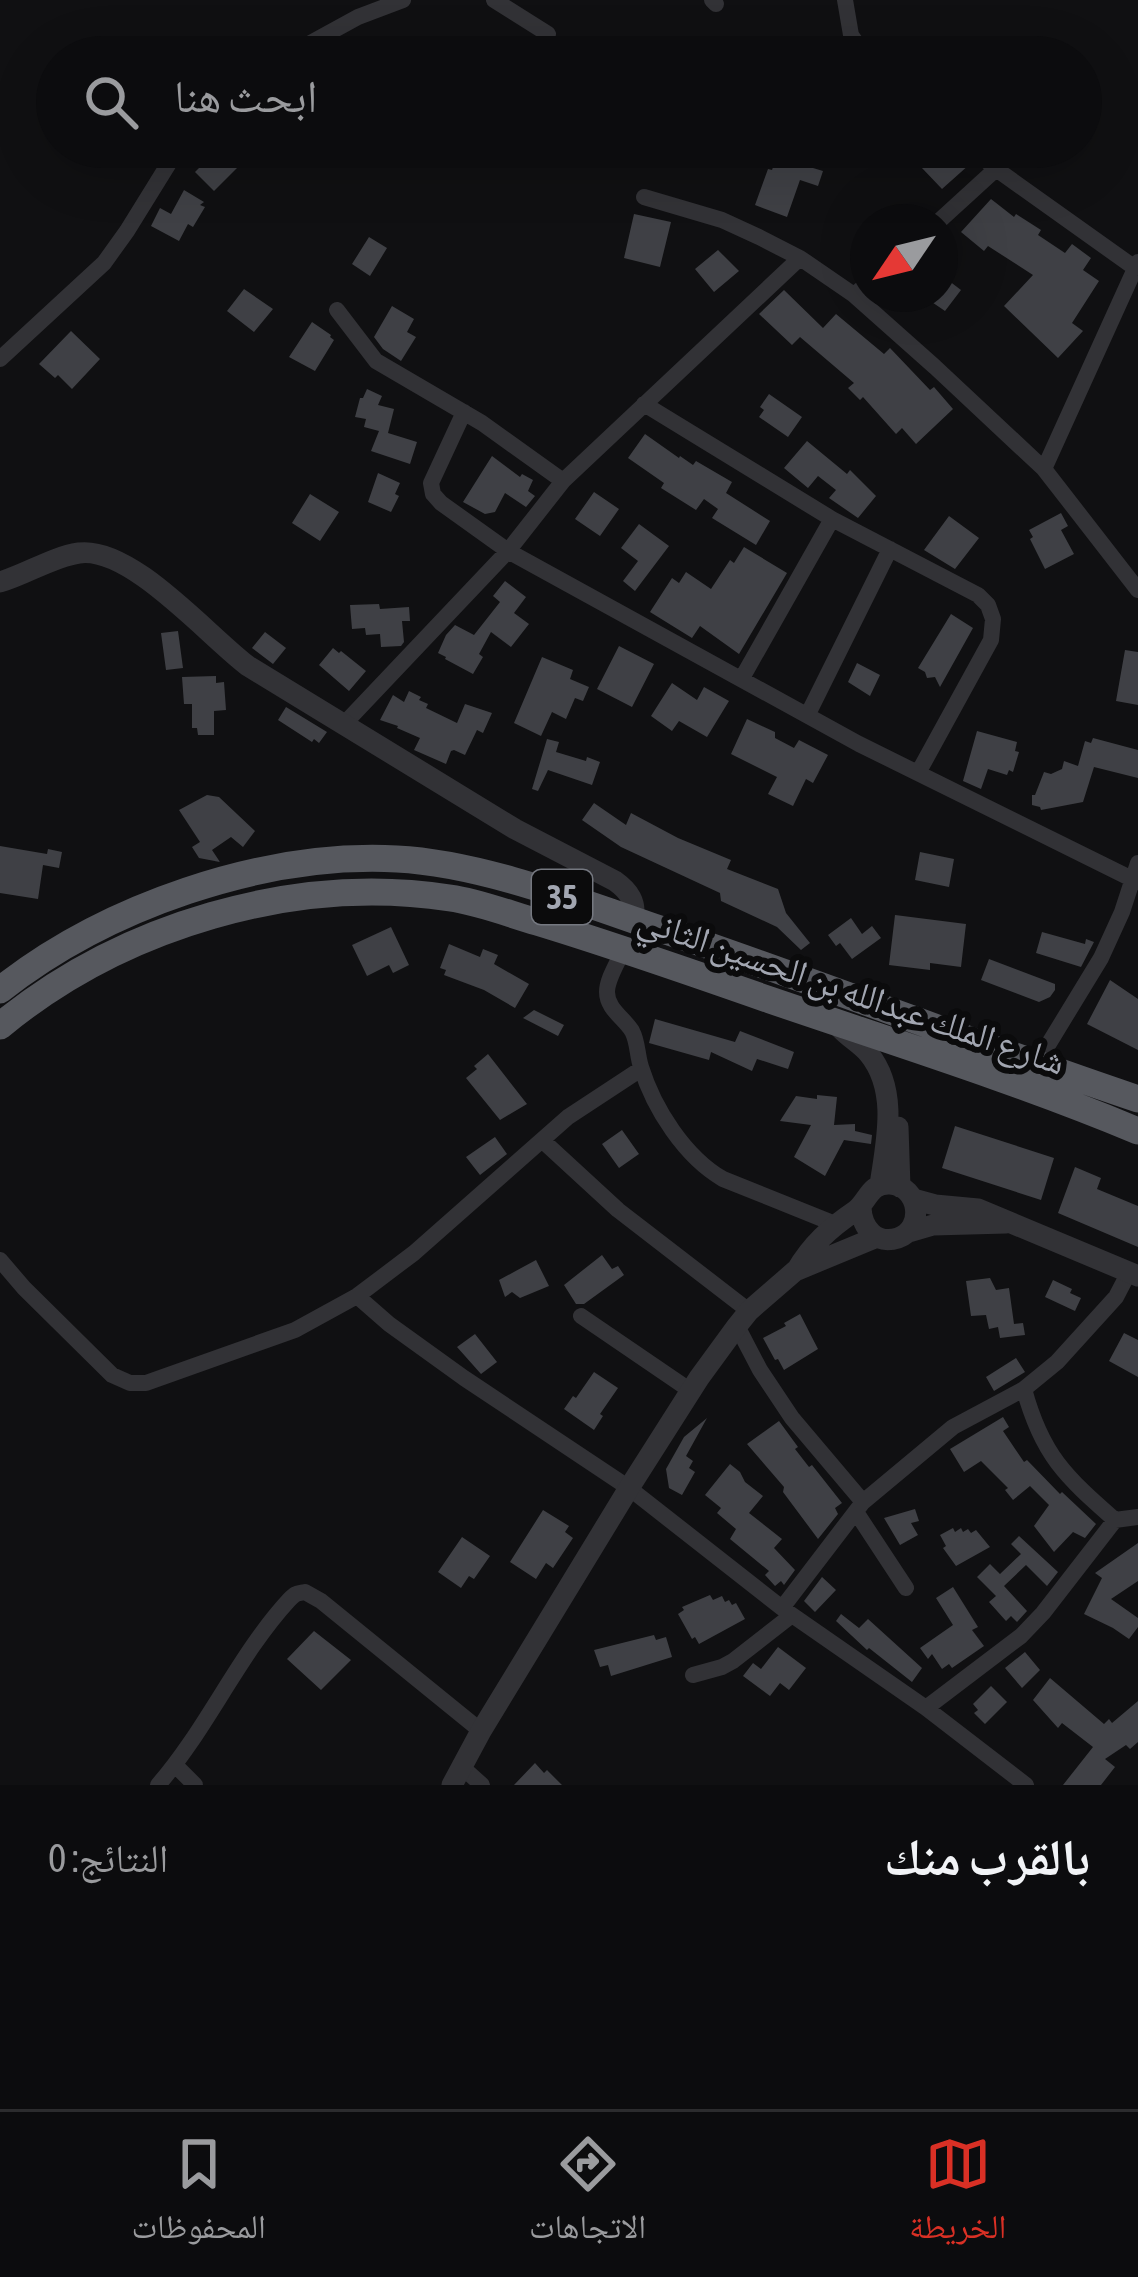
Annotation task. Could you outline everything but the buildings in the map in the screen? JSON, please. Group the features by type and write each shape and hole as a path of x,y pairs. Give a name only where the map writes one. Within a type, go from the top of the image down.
{"highway":[{"name":"شارع الملك عبدالله بن الحسين الثاني","path":"0,990 27,969 125,915 182,893 294,866 397,859 452,866 542,890 811,980 1036,1063 1128,1111"},
{"name":"شارع الملك عبدالله بن الحسين الثاني","path":"0,1026 42,993 144,937 199,918 300,897 404,893 454,898 624,948 837,1023 1128,1111"}],"street":[{"path":"323,36 403,0"},
{"path":"494,0 548,34"},
{"path":"845,0 852,36"},
{"path":"0,359 104,263 166,168"},
{"path":"958,204 996,169 1136,265 1044,469"},
{"path":"644,197 722,220 850,283"},
{"path":"345,723 508,551 563,482 800,258"},
{"path":"337,310 376,361 464,412 563,482"},
{"path":"883,312 1044,469 1138,590"},
{"path":"644,404 832,519 978,595 988,605 993,619 991,640 918,773"},
{"path":"464,412 431,490 441,503 508,551 859,744 1136,874 1101,958 1036,1063"},
{"path":"742,678 832,519"},
{"path":"808,714 890,549"},
{"path":"0,582 83,552 122,562 235,656 515,829 615,881 632,900 633,920"},
{"path":"624,948 607,988 608,997 631,1030 656,1103 679,1137 707,1169 723,1179 835,1224"},
{"path":"837,1023 877,1066 892,1108"},
{"path":"909,1232 916,1216 898,1190 891,1072 900,1059 940,1056"},
{"path":"0,1260 112,1375 130,1383 146,1383 295,1330 357,1296 414,1253 568,1117 641,1069"},
{"path":"543,1141 743,1319 785,1408 859,1507 906,1588"},
{"path":"482,1785 457,1776 691,1391 743,1319 795,1271 819,1238 861,1208 871,1190 898,1190 934,1205 978,1209 1133,1274 1079,1340 1024,1389 953,1427 859,1507 769,1635 722,1667 693,1675"},
{"path":"861,1208 864,1225 877,1237 893,1240 933,1225 1006,1223"},
{"path":"795,1271 877,1237"},
{"path":"357,1296 464,1378 629,1488 787,1611 1026,1785"},
{"path":"581,1316 691,1391"},
{"path":"1024,1389 1040,1439 1052,1458 1115,1520"},
{"path":"926,1708 1021,1636 1115,1520 1138,1516"},
{"path":"158,1785 293,1595 305,1592 481,1731"},
{"path":"176,1765 195,1785"}]}
